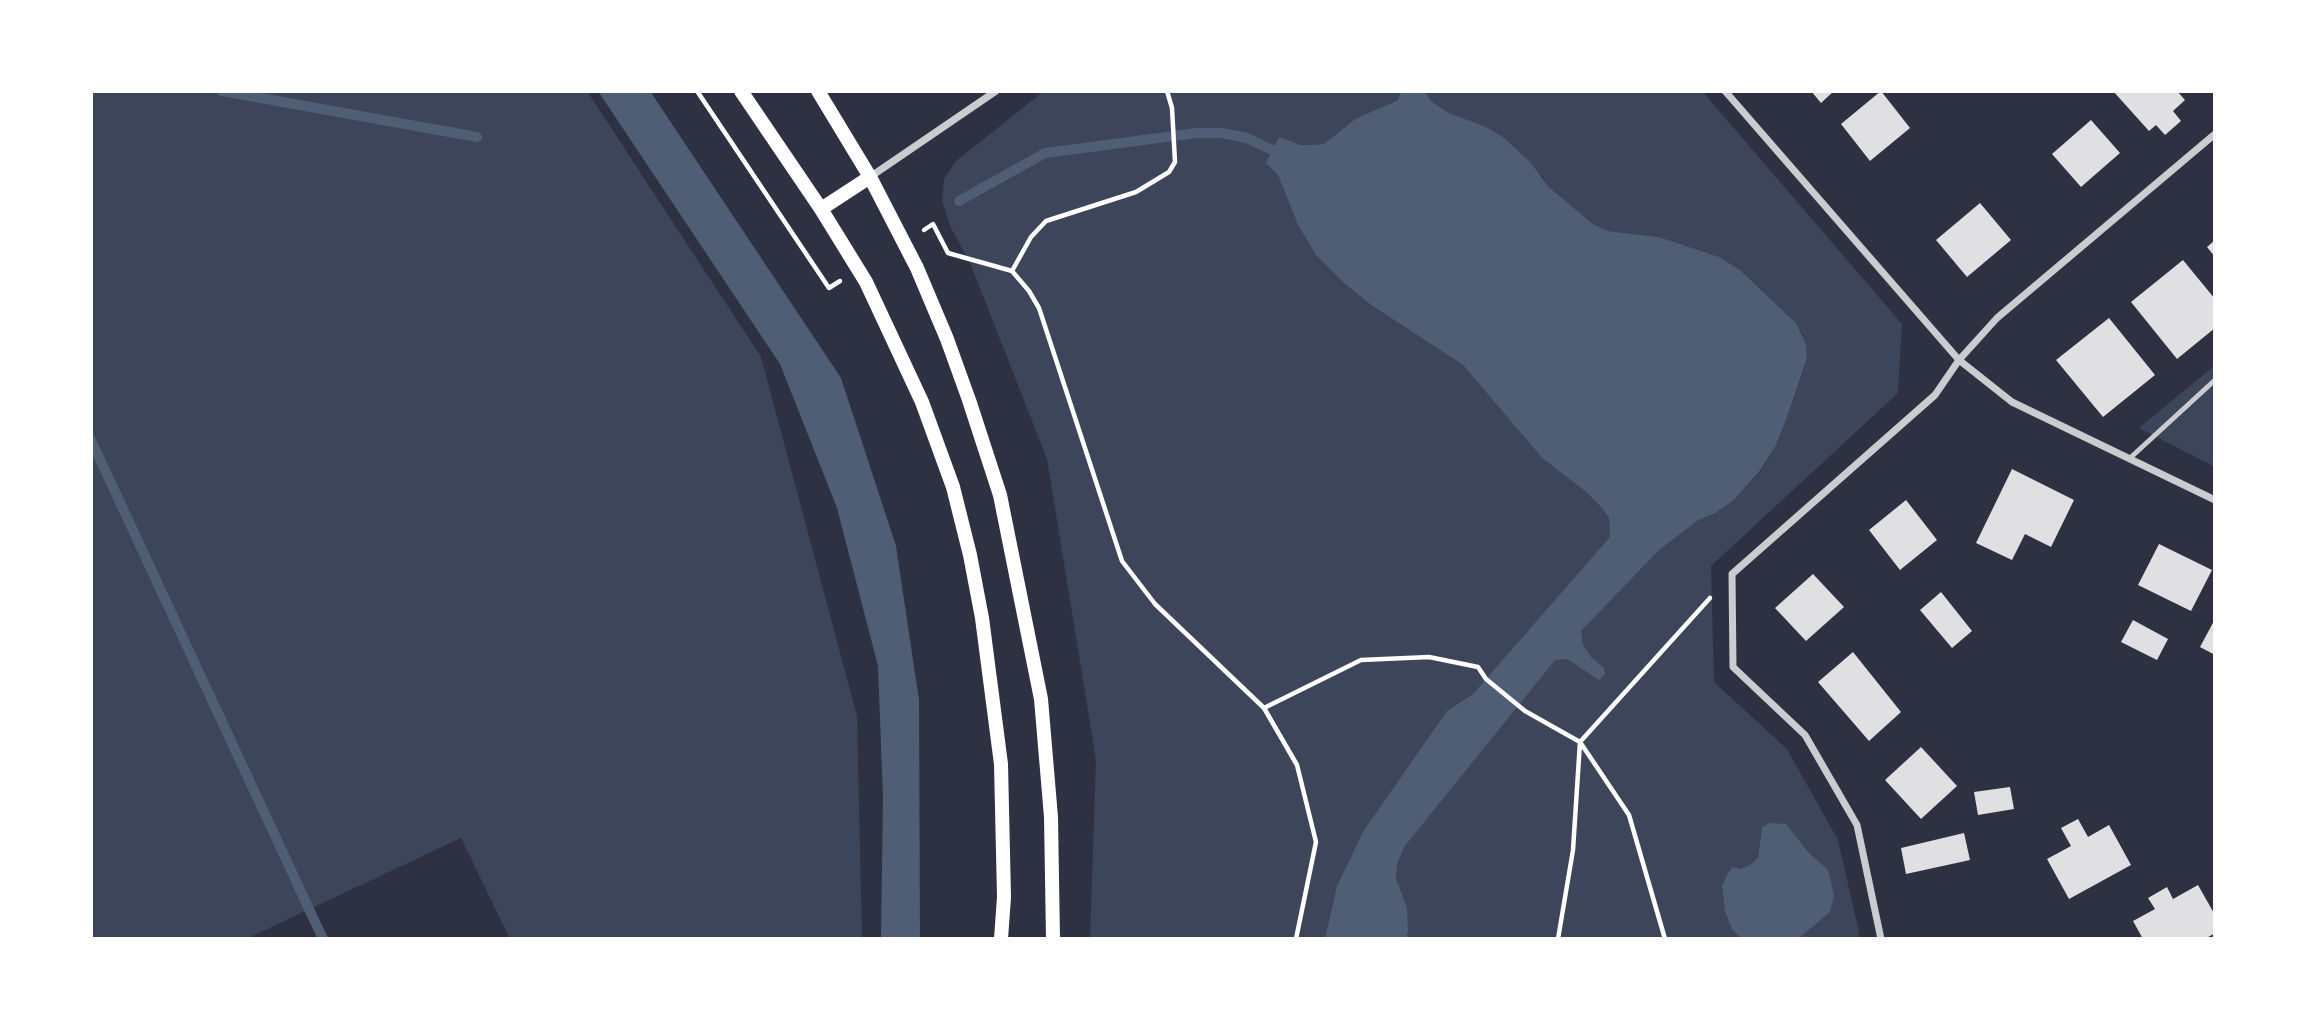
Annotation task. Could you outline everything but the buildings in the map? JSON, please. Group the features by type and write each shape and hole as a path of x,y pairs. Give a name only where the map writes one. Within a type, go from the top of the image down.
{"main road":[{"path":"741,91 821,209 866,282 905,361 953,487 982,618 1001,764 1004,897 1001,939"},
{"path":"818,91 870,177 905,242 936,311 974,412 1000,495 1041,699 1051,817 1053,939"},
{"path":"821,209 870,177"}],"street":[{"path":"870,177 996,91"},
{"path":"1725,91 1959,360 2012,402 2215,500"},
{"path":"1881,939 1857,825 1805,735 1732,667 1732,574 1935,395 1959,360 1997,318 2215,134"}],"lane":[{"path":"2129,459 2215,380"}],"path":[{"path":"696,91 829,288 844,279"},
{"path":"1012,271 1031,237 1046,221 1136,192 1163,176 1175,162 1172,108 1167,91"},
{"path":"921,232 933,224 948,253 1012,271 1029,291 1039,308 1122,561 1155,604 1264,708 1297,765 1315,842 1296,939"},
{"path":"1558,939 1573,850 1580,742 1732,574"},
{"path":"1264,708 1361,660 1429,657 1478,667 1486,679 1525,711 1580,742 1629,815 1665,939"}],"shaded area":[{"path":"91,91 587,91 761,357 857,716 862,939 510,939 461,838 246,939 91,939"},
{"path":"598,91 650,91 841,378 896,546 919,700 920,939 881,939 883,797 878,666 837,508 780,364"},
{"path":"1044,91 1401,91 1398,100 1355,119 1324,144 1301,145 1266,163 1278,175 1298,225 1344,283 1371,305 1463,365 1542,458 1602,508 1609,518 1610,537 1697,521 1733,501 1760,472 1785,423 1807,358 1802,334 1797,324 1740,270 1659,237 1607,231 1593,224 1549,187 1542,176 1466,121 1431,101 1425,91 1702,91 1902,324 1898,393 1711,566 1714,682 1787,749 1838,840 1859,932 1858,939 1090,939 1096,760 1047,459 970,263 951,228 942,201 944,179 956,161"},
{"path":"1401,91 1425,91 1431,101 1449,113 1486,127 1504,138 1530,162 1549,187 1593,224 1608,231 1659,237 1719,257 1740,270 1797,324 1806,345 1807,358 1775,447 1759,472 1733,501 1697,521 1659,550 1581,631 1583,645 1591,657 1604,668 1605,674 1599,680 1567,659 1555,660 1404,847 1397,864 1396,879 1407,908 1406,939 1325,939 1337,886 1364,830 1447,711 1473,694 1610,537 1609,518 1602,508 1542,458 1463,365 1371,305 1316,255 1298,225 1278,175 1266,163 1279,137 1301,145 1324,144 1355,119 1398,100"},
{"path":"2215,365 2215,467 2139,428"},
{"path":"1769,823 1786,824 1808,852 1828,870 1834,896 1830,912 1798,939 1742,939 1732,929 1725,911 1722,886 1728,873 1733,867 1740,869 1758,858 1762,828"}],"waterway":[{"path":"222,91 477,137"},
{"path":"959,201 1045,153 1197,133 1222,133 1247,138 1272,150"},
{"path":"91,440 323,939"}]}
